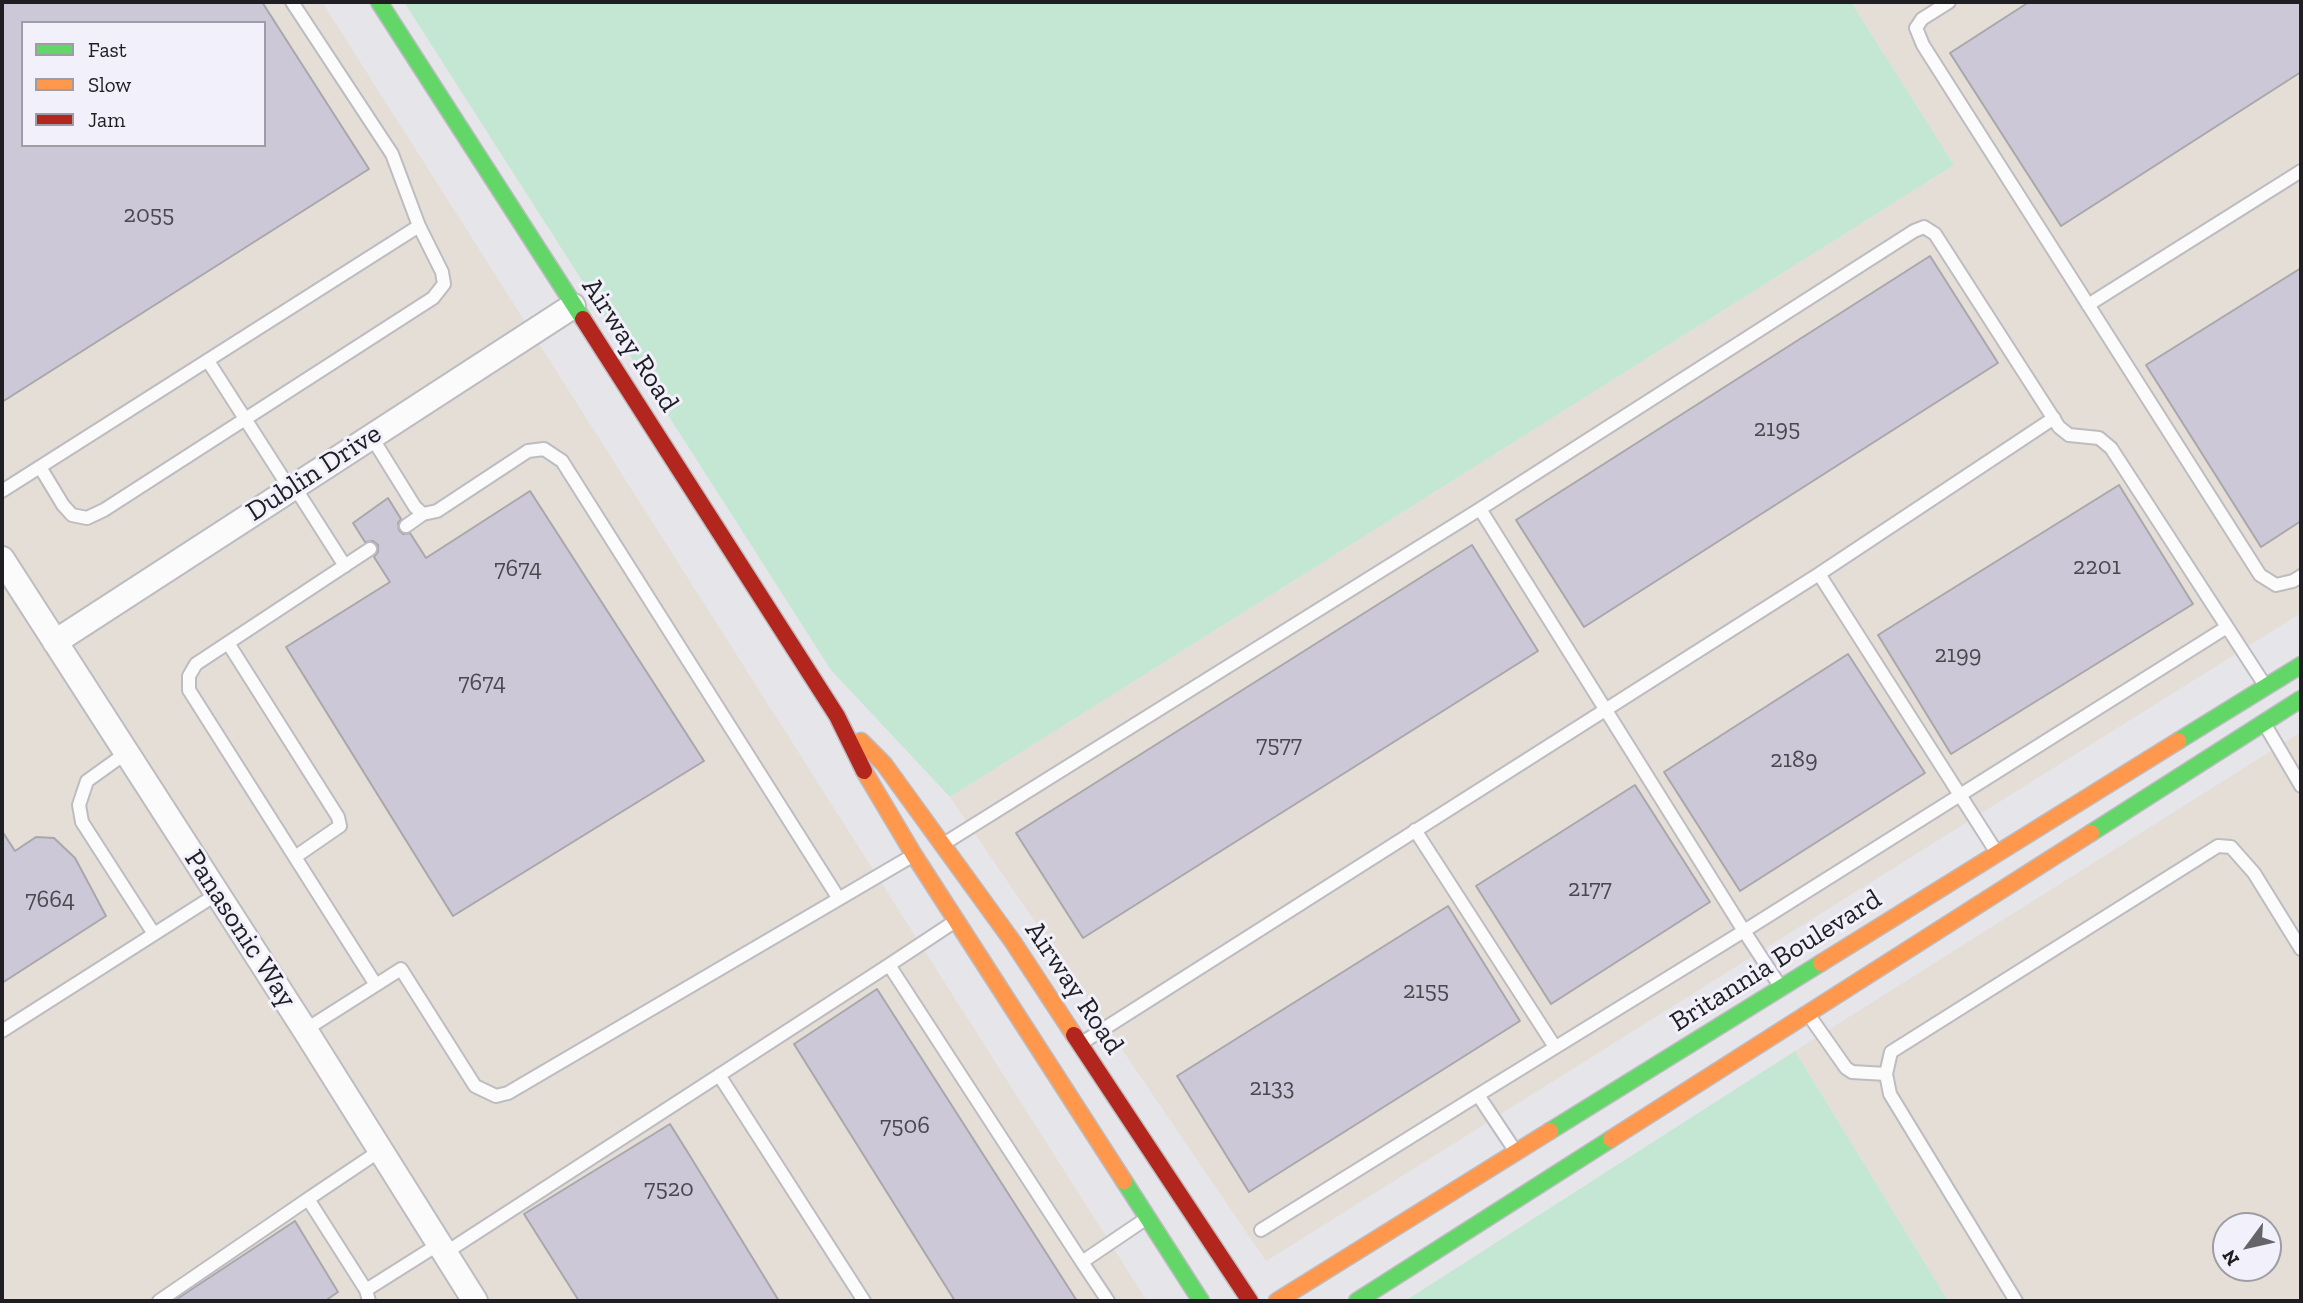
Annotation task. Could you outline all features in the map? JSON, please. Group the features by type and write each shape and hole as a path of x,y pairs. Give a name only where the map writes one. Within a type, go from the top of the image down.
{"main road":[{"name":"Airway Road","path":"379,2 837,716 866,776 955,921 1201,1301"},
{"name":"Britannia Boulevard","path":"1277,1301 2301,664"},
{"path":"1357,1301 2301,699"},
{"name":"Airway Road","path":"837,716 884,764 1013,942 1250,1301"}],"street":[{"name":"Dublin Drive","path":"55,642 573,306"},
{"name":"Panasonic Way","path":"2,559 305,1030 475,1301"}],"lane":[{"path":"40,467 72,515 87,518 104,510 433,298 444,284 442,272 419,226 392,154 292,2"},
{"path":"1949,2 1922,19 1916,28 1923,45 2260,575 2276,585 2301,576"},
{"path":"2088,305 2301,171"},
{"path":"2,491 419,226"},
{"path":"943,844 1924,227 1935,234 2059,428 2069,435 2099,438 2111,448 2266,687"},
{"path":"208,361 345,566"},
{"path":"1080,1044 1819,574 2054,418"},
{"path":"370,436 415,507 423,514"},
{"path":"406,526 423,514 437,511 528,451 544,450 562,461 839,899"},
{"path":"1479,509 1781,989"},
{"path":"370,550 196,664 189,676 189,690 376,985"},
{"path":"1819,574 1997,854"},
{"path":"1261,1230 1744,931 2227,627"},
{"path":"228,643 338,817 340,826 295,857"},
{"path":"2264,723 2301,786"},
{"path":"126,753 87,781 79,805 82,822 154,934"},
{"path":"1415,830 1555,1047"},
{"path":"2017,1301 1890,1094 1886,1074 1891,1052 2218,846 2231,847 2254,873 2301,949"},
{"path":"305,1030 401,969 475,1086 496,1096 508,1094 914,855"},
{"path":"2,1031 217,894"},
{"path":"308,1199 367,1296 719,1075 955,921"},
{"path":"889,965 1108,1301"},
{"path":"1808,1014 1852,1073 1886,1074"},
{"path":"719,1075 864,1301"},
{"path":"1478,1095 1517,1153"},
{"path":"159,1301 381,1150"},
{"path":"1082,1262 1147,1217"}],"shaded area":[{"path":"2,2 322,2 1147,1301 2,1301"},
{"path":"1851,2 2301,2 2301,613 1266,1261 950,797 1954,165"},
{"path":"2301,732 2301,1301 1948,1301 1795,1051"}],"green space":[{"path":"404,2 1851,2 1954,165 950,797 831,670"},
{"path":"1795,1051 1948,1301 1405,1301"}],"building":[{"path":"2,2 262,2 369,169 2,402"},
{"path":"2029,2 2301,2 2301,72 2061,226 1950,53"},
{"path":"1930,256 1998,363 1584,627 1516,520"},
{"path":"2301,268 2301,521 2261,547 2146,365"},
{"path":"2119,485 2193,604 1951,754 1878,635"},
{"path":"530,491 704,761 453,916 286,647 390,582 374,557 378,552 378,545 373,541 365,542 353,523 388,498 401,519 398,523 399,530 403,534 410,533 426,558"},
{"path":"1472,545 1538,651 1083,938 1016,833"},
{"path":"1848,654 1925,773 1740,891 1664,772"},
{"path":"1635,785 1710,902 1551,1004 1476,886"},
{"path":"2,831 15,851 36,837 54,838 75,858 106,916 2,983"},
{"path":"1448,906 1520,1021 1249,1192 1177,1076"},
{"path":"877,989 1077,1301 955,1301 794,1044"},
{"path":"670,1124 779,1301 579,1301 524,1214"},
{"path":"295,1221 338,1292 325,1301 174,1301"}],"traffic: fast":[{"path":"379,2 583,319"},
{"path":"2178,741 2301,665"},
{"path":"2091,833 2301,699"},
{"path":"1550,1131 1821,963"},
{"path":"1357,1301 1611,1139"},
{"path":"1124,1181 1201,1301"}],"traffic: slow":[{"path":"861,741 884,764 1013,942 1074,1035"},
{"path":"1821,963 2178,741"},
{"path":"864,771 914,855 1124,1181"},
{"path":"1611,1139 2091,833"},
{"path":"1277,1301 1550,1131"}],"traffic: jam":[{"path":"583,319 837,716 864,771"},
{"path":"1074,1035 1250,1301"}]}
